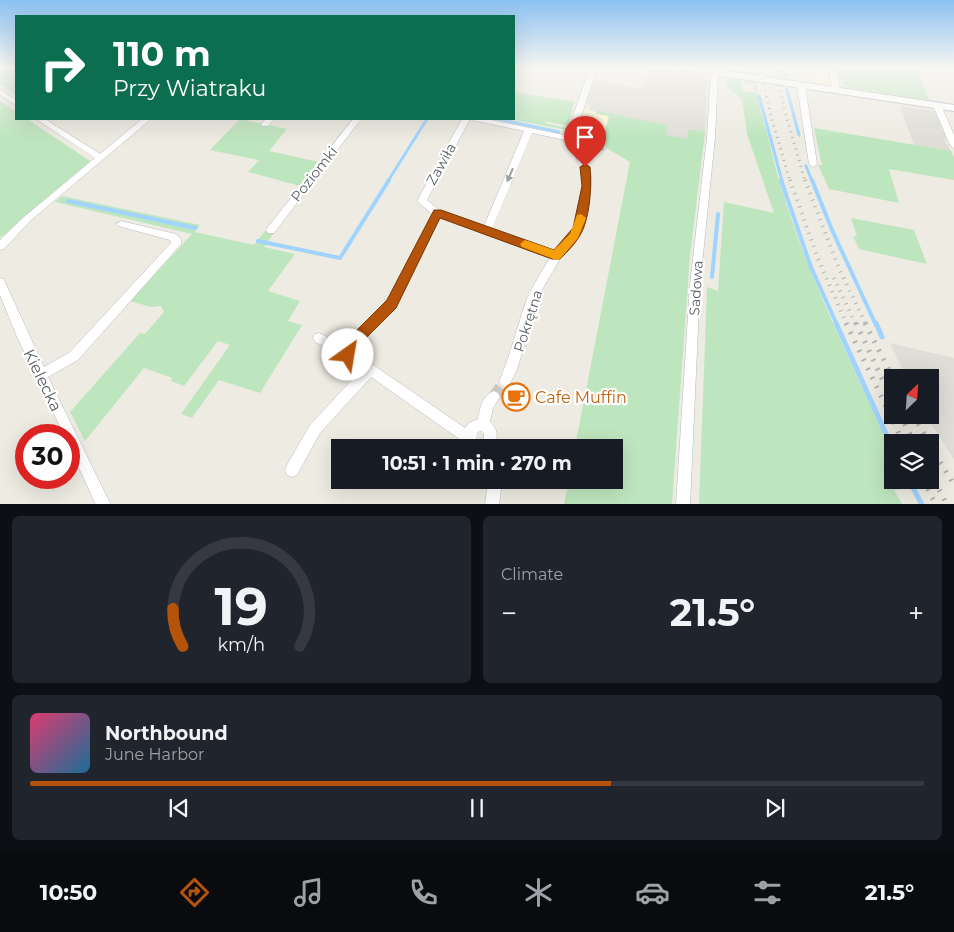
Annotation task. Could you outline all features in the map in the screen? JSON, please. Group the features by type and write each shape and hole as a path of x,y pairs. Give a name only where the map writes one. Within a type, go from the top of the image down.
{"street":[{"path":"481,120 570,138 577,128 575,123 586,91"},
{"name":"Sadowa","path":"683,504 695,292 713,91"},
{"path":"802,91 813,164"},
{"path":"840,91 954,108"},
{"path":"0,92 15,102"},
{"path":"937,105 954,145"},
{"path":"42,120 101,158"},
{"path":"0,246 27,219 146,120"},
{"name":"Poziomki","path":"271,230 357,120"},
{"name":"Zawiła","path":"437,213 423,203 422,199 465,120"},
{"path":"487,230 529,130"},
{"name":"Pokrętna","path":"505,381 511,370 532,301 556,256 579,228 587,186 585,167 570,138"},
{"path":"348,355 347,351 351,345 392,304 437,213 556,256"},
{"path":"41,375 74,356 176,244 176,238 121,224"},
{"name":"Kielecka","path":"0,282 23,338 104,504"},
{"path":"319,338 348,355 469,438 469,434 474,427 482,426 490,432 490,439"},
{"path":"292,470 315,429 369,370"},
{"path":"482,426 487,406 494,397"},
{"path":"492,504 494,489"}],"shaded area":[{"path":"590,91 707,91 705,132 689,129 688,139 665,135 666,125 590,110 591,106 587,103"},
{"path":"900,106 935,111 946,138 946,143 951,151 914,145"},
{"path":"583,109 609,116 605,130 588,134 579,133"},
{"path":"890,343 954,358 954,459 931,424 939,424 939,369 902,369"}],"green space":[{"path":"732,91 756,93 755,91 757,91 791,219 822,297 884,434 884,489 903,489 894,490 902,504 699,504 707,287 718,291 724,202 774,213 747,134 742,99"},
{"path":"868,91 925,91 929,100"},
{"path":"515,92 574,102 568,126 546,121 545,123 567,128 567,130 514,120"},
{"path":"0,101 15,111 15,120 28,120 90,161 0,238"},
{"path":"597,111 667,125 666,135 687,139 689,129 705,132 690,256 672,504 564,504 567,489 623,489 623,439 577,439 630,162 585,135 592,132 598,133 601,129 605,130 609,116 596,114"},
{"path":"239,120 245,120 287,129 269,151 319,162 300,186 248,172 259,160 210,150"},
{"path":"814,128 951,151 954,158 954,180 889,169 899,203 829,189 818,165 822,165"},
{"path":"62,196 200,225 195,232 254,245 265,231 274,233 264,247 295,254 268,291 300,301 288,321 302,325 260,393 219,380 192,418 181,414 230,345 218,341 184,386 171,381 172,378 144,368 85,441 80,431 80,424 76,424 70,412 140,333 145,334 164,312 161,306 151,307 130,301 192,234 55,202"},
{"path":"851,218 914,230 927,264 859,249 853,236 857,236"}],"waterway":[{"path":"787,91 799,135"},
{"path":"759,96 782,181"},
{"path":"388,181 426,120"},
{"path":"503,120 559,132"},
{"path":"580,136 603,149"},
{"path":"806,166 812,181"},
{"path":"258,241 340,258 389,180"},
{"path":"781,180 811,267 837,325"},
{"path":"812,180 832,230 876,325"},
{"path":"68,201 195,228"},
{"path":"712,277 718,214"},
{"path":"836,323 886,434"},
{"path":"876,323 882,337"},
{"path":"914,489 921,504"}],"tunnel":[{"path":"494,397 505,381"}],"railway":[{"path":"765,91 790,181"},
{"path":"781,91 805,181"},
{"path":"790,180 818,259 847,325"},
{"path":"805,180 838,266 866,324"},
{"path":"834,278 856,325"},
{"path":"846,323 899,434"},
{"path":"856,323 884,383"},
{"path":"866,324 888,369"},
{"path":"905,424 910,434"},
{"path":"918,424 924,434"},
{"path":"939,460 954,485"},
{"path":"928,489 935,504"},
{"path":"939,489 946,504"}],"slow traffic":[{"path":"525,244 556,256 574,236 579,228 581,218"}],"place":[{"name":"Cafe Muffin","path":"516,397"}],"route":[{"path":"348,355 347,351 351,345 392,304 437,213 556,256 579,228 587,186 585,167"}]}
